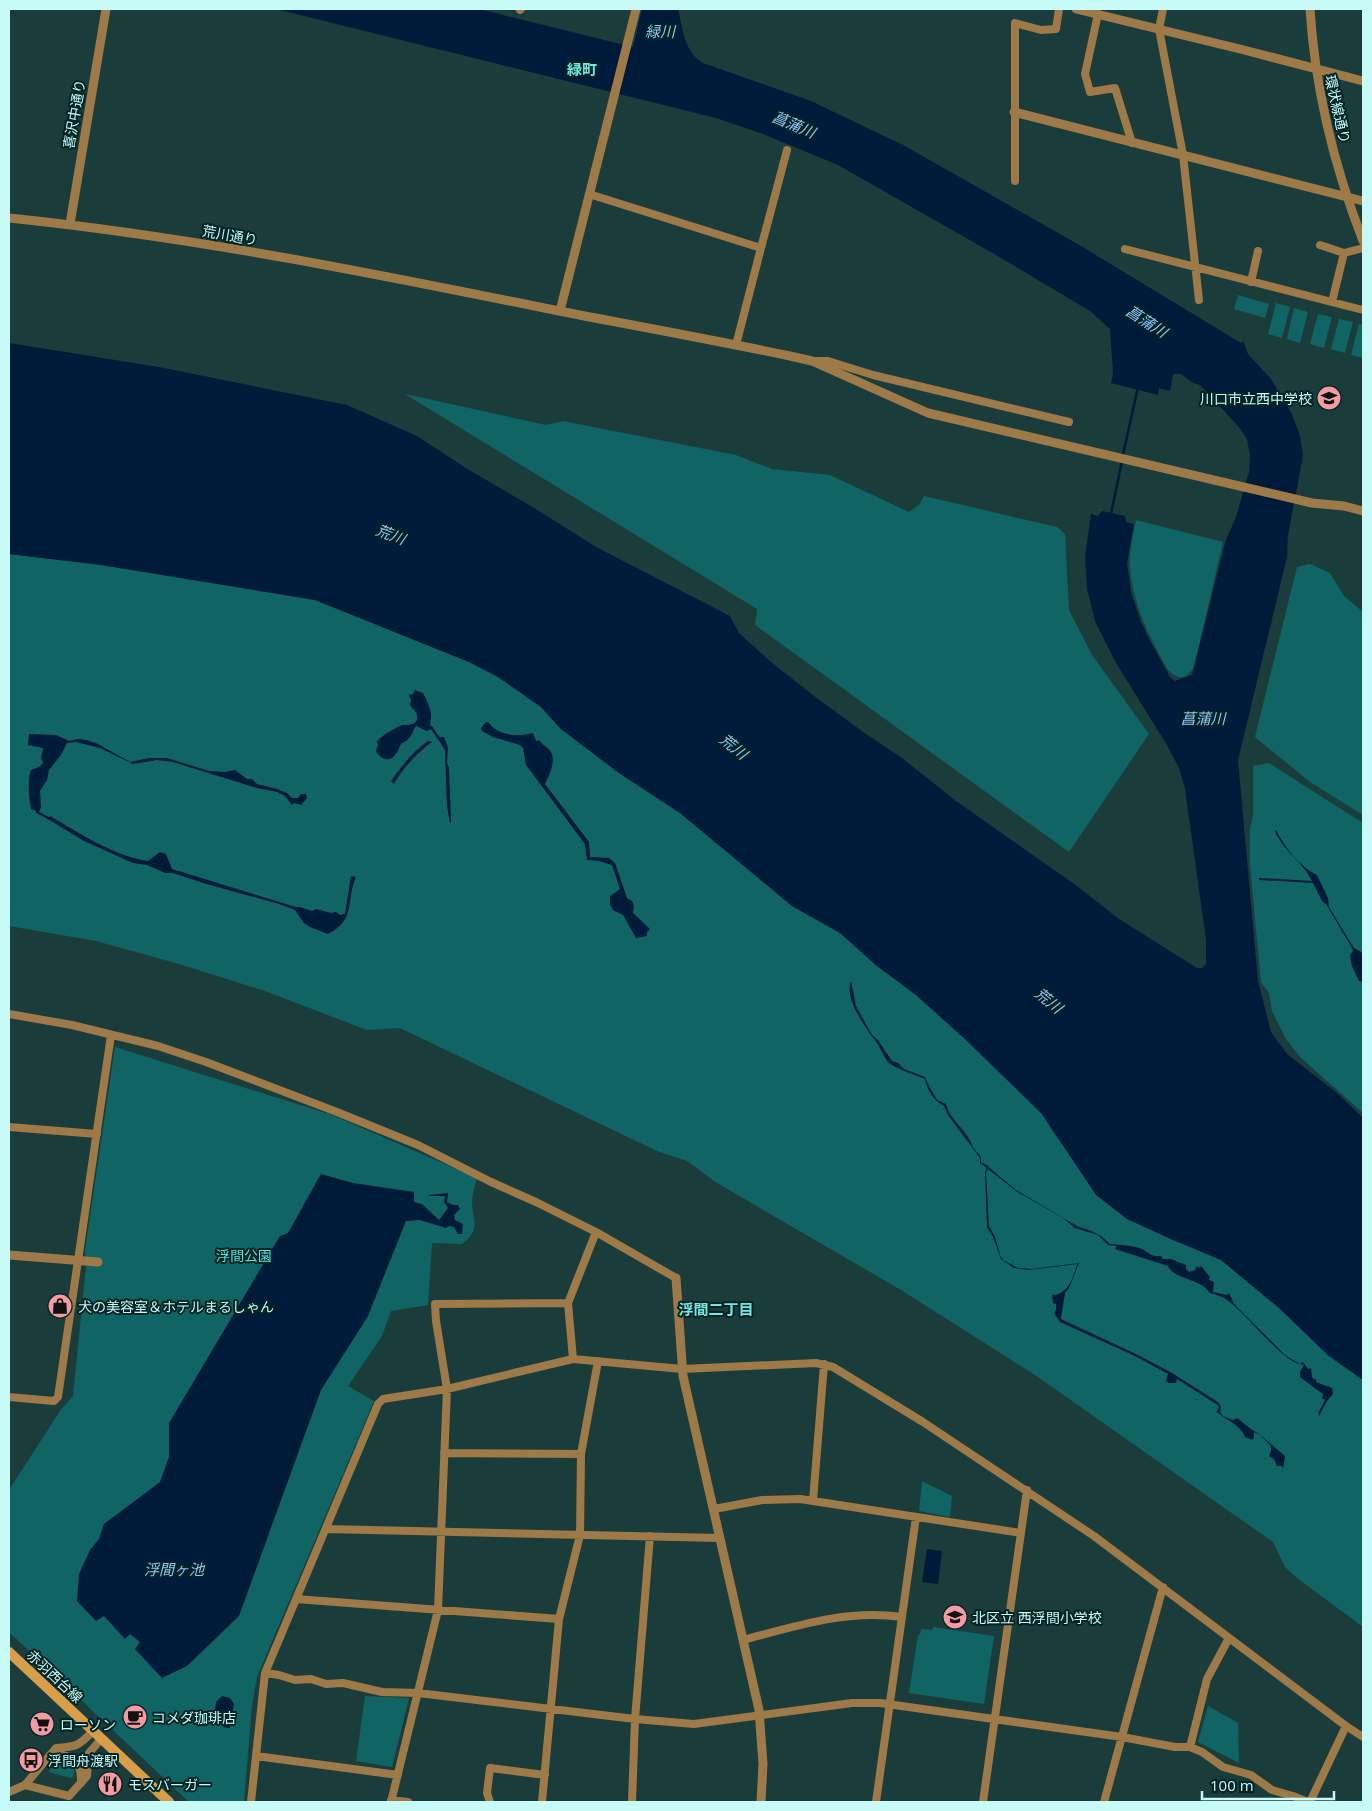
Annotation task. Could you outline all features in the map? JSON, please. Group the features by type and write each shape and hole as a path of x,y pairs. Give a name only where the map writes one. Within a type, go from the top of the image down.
{"main road":[{"name":"赤羽西台線","path":"9,1652 170,1802"}],"street":[{"name":"喜沢中通り","path":"70,224 106,9"},
{"path":"560,311 615,99 636,9"},
{"path":"1014,181 1015,23 1041,30 1056,29 1059,9"},
{"path":"1076,9 1363,81"},
{"path":"1163,9 1159,29 1183,156 1199,300"},
{"name":"環状線通り","path":"1310,9 1316,69 1324,114 1346,197 1363,240"},
{"path":"1098,14 1085,74 1090,92 1115,88 1132,143"},
{"path":"1014,112 1363,201"},
{"path":"736,344 787,150"},
{"path":"589,194 760,248"},
{"name":"荒川通り","path":"9,218 70,224 213,245 445,287 736,344 812,361 928,413 1110,454 1312,503 1344,506 1363,511"},
{"path":"1320,245 1344,253 1363,248"},
{"path":"1125,250 1363,310"},
{"path":"1251,282 1258,251"},
{"path":"1332,302 1344,253"},
{"path":"812,361 828,361 873,375 1069,422"},
{"path":"9,1014 72,1025 158,1046 206,1062 418,1145 596,1232 676,1278 682,1369 760,1716 763,1764 761,1802"},
{"path":"9,1398 56,1400 111,1035"},
{"path":"9,1127 97,1134"},
{"path":"573,1359 568,1303 596,1232"},
{"path":"9,1255 98,1262"},
{"path":"408,1802 391,1801 438,1610 447,1389 435,1304 568,1303"},
{"path":"251,1802 265,1673 378,1404 383,1398 447,1389 573,1359 682,1369 824,1364 833,1367 1027,1490 1094,1536 1363,1737"},
{"path":"542,1802 559,1619 580,1535 581,1454 598,1362"},
{"path":"813,1501 824,1364"},
{"path":"444,1453 581,1454"},
{"path":"982,1802 1027,1490"},
{"path":"714,1509 774,1498 813,1501 1021,1533"},
{"path":"876,1802 916,1517"},
{"path":"326,1529 720,1538"},
{"path":"632,1802 635,1719 650,1536"},
{"path":"1104,1802 1163,1587"},
{"path":"296,1598 559,1619"},
{"path":"743,1640 813,1621 837,1617 869,1614 902,1617"},
{"path":"1190,1747 1207,1679 1229,1638"},
{"path":"265,1673 295,1680 311,1679 326,1684 343,1682 382,1692 418,1693 635,1719 694,1724 852,1703 890,1705 1122,1737 1166,1746 1190,1747 1202,1752 1223,1767 1251,1775 1272,1790 1309,1802 1346,1726"},
{"path":"9,1792 24,1785 56,1748 70,1748 80,1744 93,1731"},
{"path":"24,1785 69,1796 87,1776 89,1753 102,1739"},
{"path":"50,1755 67,1756 76,1762 81,1775 81,1783"},
{"path":"256,1756 398,1775"},
{"path":"490,1802 487,1793 490,1768 545,1775"}],"green space":[{"path":"1238,295 1269,304 1265,318 1234,309"},
{"path":"1276,303 1290,307 1282,338 1268,334"},
{"path":"1294,308 1308,312 1300,343 1287,339"},
{"path":"1318,314 1332,317 1324,348 1310,344"},
{"path":"1339,319 1353,322 1345,353 1331,349"},
{"path":"1359,324 1363,325 1363,358 1351,355"},
{"path":"405,394 546,425 563,421 736,455 772,469 830,475 909,512 919,505 924,496 1057,527 1065,534 1069,610 1092,655 1149,734 1069,852 755,625 757,609"},
{"path":"1136,520 1223,542 1194,667 1188,674 1182,677 1175,676 1168,670 1143,620 1134,594 1130,560"},
{"path":"9,554 101,565 315,600 469,662 498,677 541,707 561,729 619,773 680,813 792,906 840,933 877,966 916,995 965,1039 1042,1114 1055,1135 1166,1237 1221,1260 1279,1308 1329,1356 1363,1380 1363,1627 1285,1567 1273,1542 1035,1375 901,1290 717,1183 687,1161 657,1151 400,1028 367,1030 265,991 179,964 96,941 9,926"},
{"path":"1310,564 1330,573 1344,596 1363,612 1363,815 1310,782 1255,737 1297,567"},
{"path":"1269,763 1363,823 1363,1113 1301,1058 1286,1039 1272,1011 1269,993 1261,982 1250,865 1250,829 1253,815 1253,766"},
{"name":"浮間公園","path":"115,1047 332,1115 477,1178 472,1199 474,1229 472,1234 462,1244 432,1243 428,1305 391,1311 382,1336 348,1386 374,1401 257,1677 252,1706 244,1802 189,1802 9,1632 9,1490 60,1411 73,1396 86,1266 85,1250"},
{"path":"922,1481 952,1496 950,1517 919,1511"},
{"path":"933,1627 994,1636 984,1704 909,1693 918,1635 920,1635 921,1629 932,1630"},
{"path":"365,1696 409,1698 392,1767 356,1761"},
{"path":"1208,1706 1238,1723 1239,1763 1198,1742"},
{"path":"60,1759 68,1761 73,1765 74,1774 72,1778 48,1772 56,1761"}],"water":[{"path":"276,9 479,9 633,47 642,9 678,9 688,46 692,53 703,63 811,101 905,146 1081,246 1241,343 1243,341 1248,354 1271,379 1292,414 1300,436 1303,456 1288,535 1287,557 1238,760 1258,981 1271,1032 1287,1054 1337,1093 1363,1118 1363,1380 1329,1356 1279,1308 1221,1260 1127,1219 1096,1195 1042,1114 965,1039 916,995 877,966 840,933 792,906 680,813 619,773 561,729 541,707 498,677 469,662 315,600 101,565 9,554 9,343 159,367 347,405 417,436 469,470 598,548 730,616 739,633 771,662 814,696 902,758 956,801 1077,886 1119,919 1197,968 1202,968 1206,964 1206,940 1185,789 1179,768 1167,745 1116,663 1095,621 1087,589 1085,557 1091,514 1098,516 1102,511 1125,516 1126,522 1134,524 1127,563 1131,592 1141,623 1170,677 1175,681 1192,675 1226,540 1236,517 1249,472 1250,455 1247,439 1238,426 1200,385 1193,383 1181,374 1173,374 1170,391 1159,388 1158,395 1111,383 1113,373 1110,329 1090,311 838,165 763,134 716,118"},
{"path":"415,690 423,693 429,705 431,729 427,731 416,726 410,737 401,744 393,757 390,759 382,758 376,751 378,740 399,726 413,724 417,721 417,714 410,705 409,695 413,694"},
{"path":"486,722 503,733 521,735 533,733 536,741 539,740 550,750 553,760 545,784 589,842 590,857 609,858 615,863 627,898 632,901 634,906 633,913 650,929 647,932 647,936 636,938 623,915 613,910 610,904 610,896 620,889 612,865 587,860 585,844 526,765 523,748 520,745 493,737 482,731 481,728"},
{"path":"29,734 56,735 69,741 77,739 87,740 130,762 149,758 167,758 209,771 224,772 235,770 247,779 252,779 257,784 287,793 292,798 298,798 301,794 306,794 307,798 301,805 294,803 292,805 285,796 277,792 257,788 173,762 157,760 133,764 100,748 76,742 67,743 61,755 49,770 47,780 40,791 41,807 39,812 31,809 29,784 31,770 43,763 41,758 43,748 28,745"},
{"path":"444,737 448,748 447,763 449,768 451,823 447,806 445,750 438,739"},
{"path":"428,741 432,742 411,761 394,784 391,781 404,764 417,749"},
{"path":"50,816 97,843 123,855 148,861 160,852 166,854 172,869 312,911 316,909 331,913 336,912 340,915 345,914 351,876 356,877 347,916 337,928 328,934 310,927 304,923 295,910 279,904 173,873 165,873 147,865 133,863 84,841 48,819"},
{"path":"1276,830 1293,856 1283,845"},
{"path":"1294,856 1304,867 1317,875 1328,898 1329,907 1354,948 1363,953 1363,982 1359,981 1352,966 1350,955 1353,951 1352,948 1326,904 1322,901 1313,883 1259,880 1259,878 1312,881"},
{"path":"851,981 856,1006 872,1035 878,1040 892,1061 898,1063 904,1069 925,1077 937,1100 946,1104 951,1115 968,1137 973,1148 981,1157 981,1163 985,1164 1016,1190 1077,1226 1101,1236 1110,1244 1126,1245 1142,1249 1152,1255 1161,1256 1163,1259 1171,1259 1186,1265 1186,1269 1189,1272 1195,1270 1197,1266 1199,1268 1201,1266 1210,1277 1209,1280 1214,1282 1213,1292 1227,1295 1229,1293 1234,1304 1285,1355 1300,1364 1295,1363 1286,1356 1275,1347 1233,1304 1224,1298 1210,1293 1200,1284 1176,1274 1168,1266 1115,1249 1117,1246 1108,1245 1098,1235 1075,1228 1063,1218 1016,1191 988,1169 986,1172 989,1226 1003,1260 1018,1268 1032,1269 1079,1263 1069,1288 1065,1293 1061,1319 1138,1355 1172,1373 1218,1402 1223,1416 1233,1420 1237,1418 1259,1434 1285,1456 1283,1469 1282,1466 1277,1466 1274,1459 1269,1456 1271,1446 1260,1435 1254,1432 1253,1440 1245,1437 1237,1426 1217,1412 1219,1406 1177,1379 1176,1383 1169,1383 1166,1381 1168,1374 1135,1356 1060,1322 1054,1313 1056,1304 1053,1303 1052,1295 1066,1289 1072,1280 1077,1264 1028,1270 1014,1268 1001,1259 987,1227 985,1172 987,1168 980,1163 980,1158 948,1115 944,1106 937,1101 932,1095 925,1079 887,1061 857,1014 851,997"},
{"name":"浮間ヶ池","path":"321,1174 353,1183 414,1192 414,1202 422,1204 439,1220 448,1208 444,1202 445,1196 429,1195 448,1193 447,1202 458,1205 460,1209 454,1215 455,1220 463,1224 462,1234 458,1234 454,1227 449,1226 446,1228 420,1220 406,1221 368,1316 321,1390 239,1616 187,1666 162,1678 135,1649 140,1642 130,1634 125,1639 104,1616 96,1621 77,1601 79,1574 90,1550 99,1539 104,1524 160,1482 169,1457 169,1423 280,1236 288,1233"},
{"path":"1303,1362 1308,1369 1311,1368 1312,1377 1315,1380 1316,1378 1316,1382 1332,1388 1333,1394 1319,1416 1318,1413 1325,1400 1322,1398 1323,1394 1300,1377 1300,1372 1304,1365 1300,1364"},
{"path":"927,1549 942,1551 938,1584 922,1582"},
{"path":"222,1696 230,1698 234,1704 230,1728 223,1727 223,1714 215,1712 216,1702"}],"waterway":[{"path":"1123,455 1138,387"},
{"path":"1111,514 1122,461"},
{"path":"431,727 440,740"},
{"path":"37,812 50,819"}],"place":[{"name":"川口市立西中学校","path":"1329,398"},
{"name":"犬の美容室＆ホテルまるしゃん","path":"60,1306"},
{"name":"北区立 西浮間小学校","path":"955,1617"},
{"name":"コメダ珈琲店","path":"135,1717"},
{"name":"ローソン","path":"42,1724"},
{"name":"浮間舟渡駅","path":"31,1760"},
{"name":"モスバーガー","path":"110,1784"}],"district":[{"name":"緑町","path":"582,69"},
{"name":"浮間二丁目","path":"716,1309"}],"water label":[{"name":"緑川","path":"660,31"},
{"name":"菖蒲川","path":"794,124"},
{"name":"菖蒲川","path":"1147,321"},
{"name":"荒川","path":"391,534"},
{"name":"菖蒲川","path":"1203,718"},
{"name":"荒川","path":"734,746"},
{"name":"荒川","path":"1049,1000"}]}
